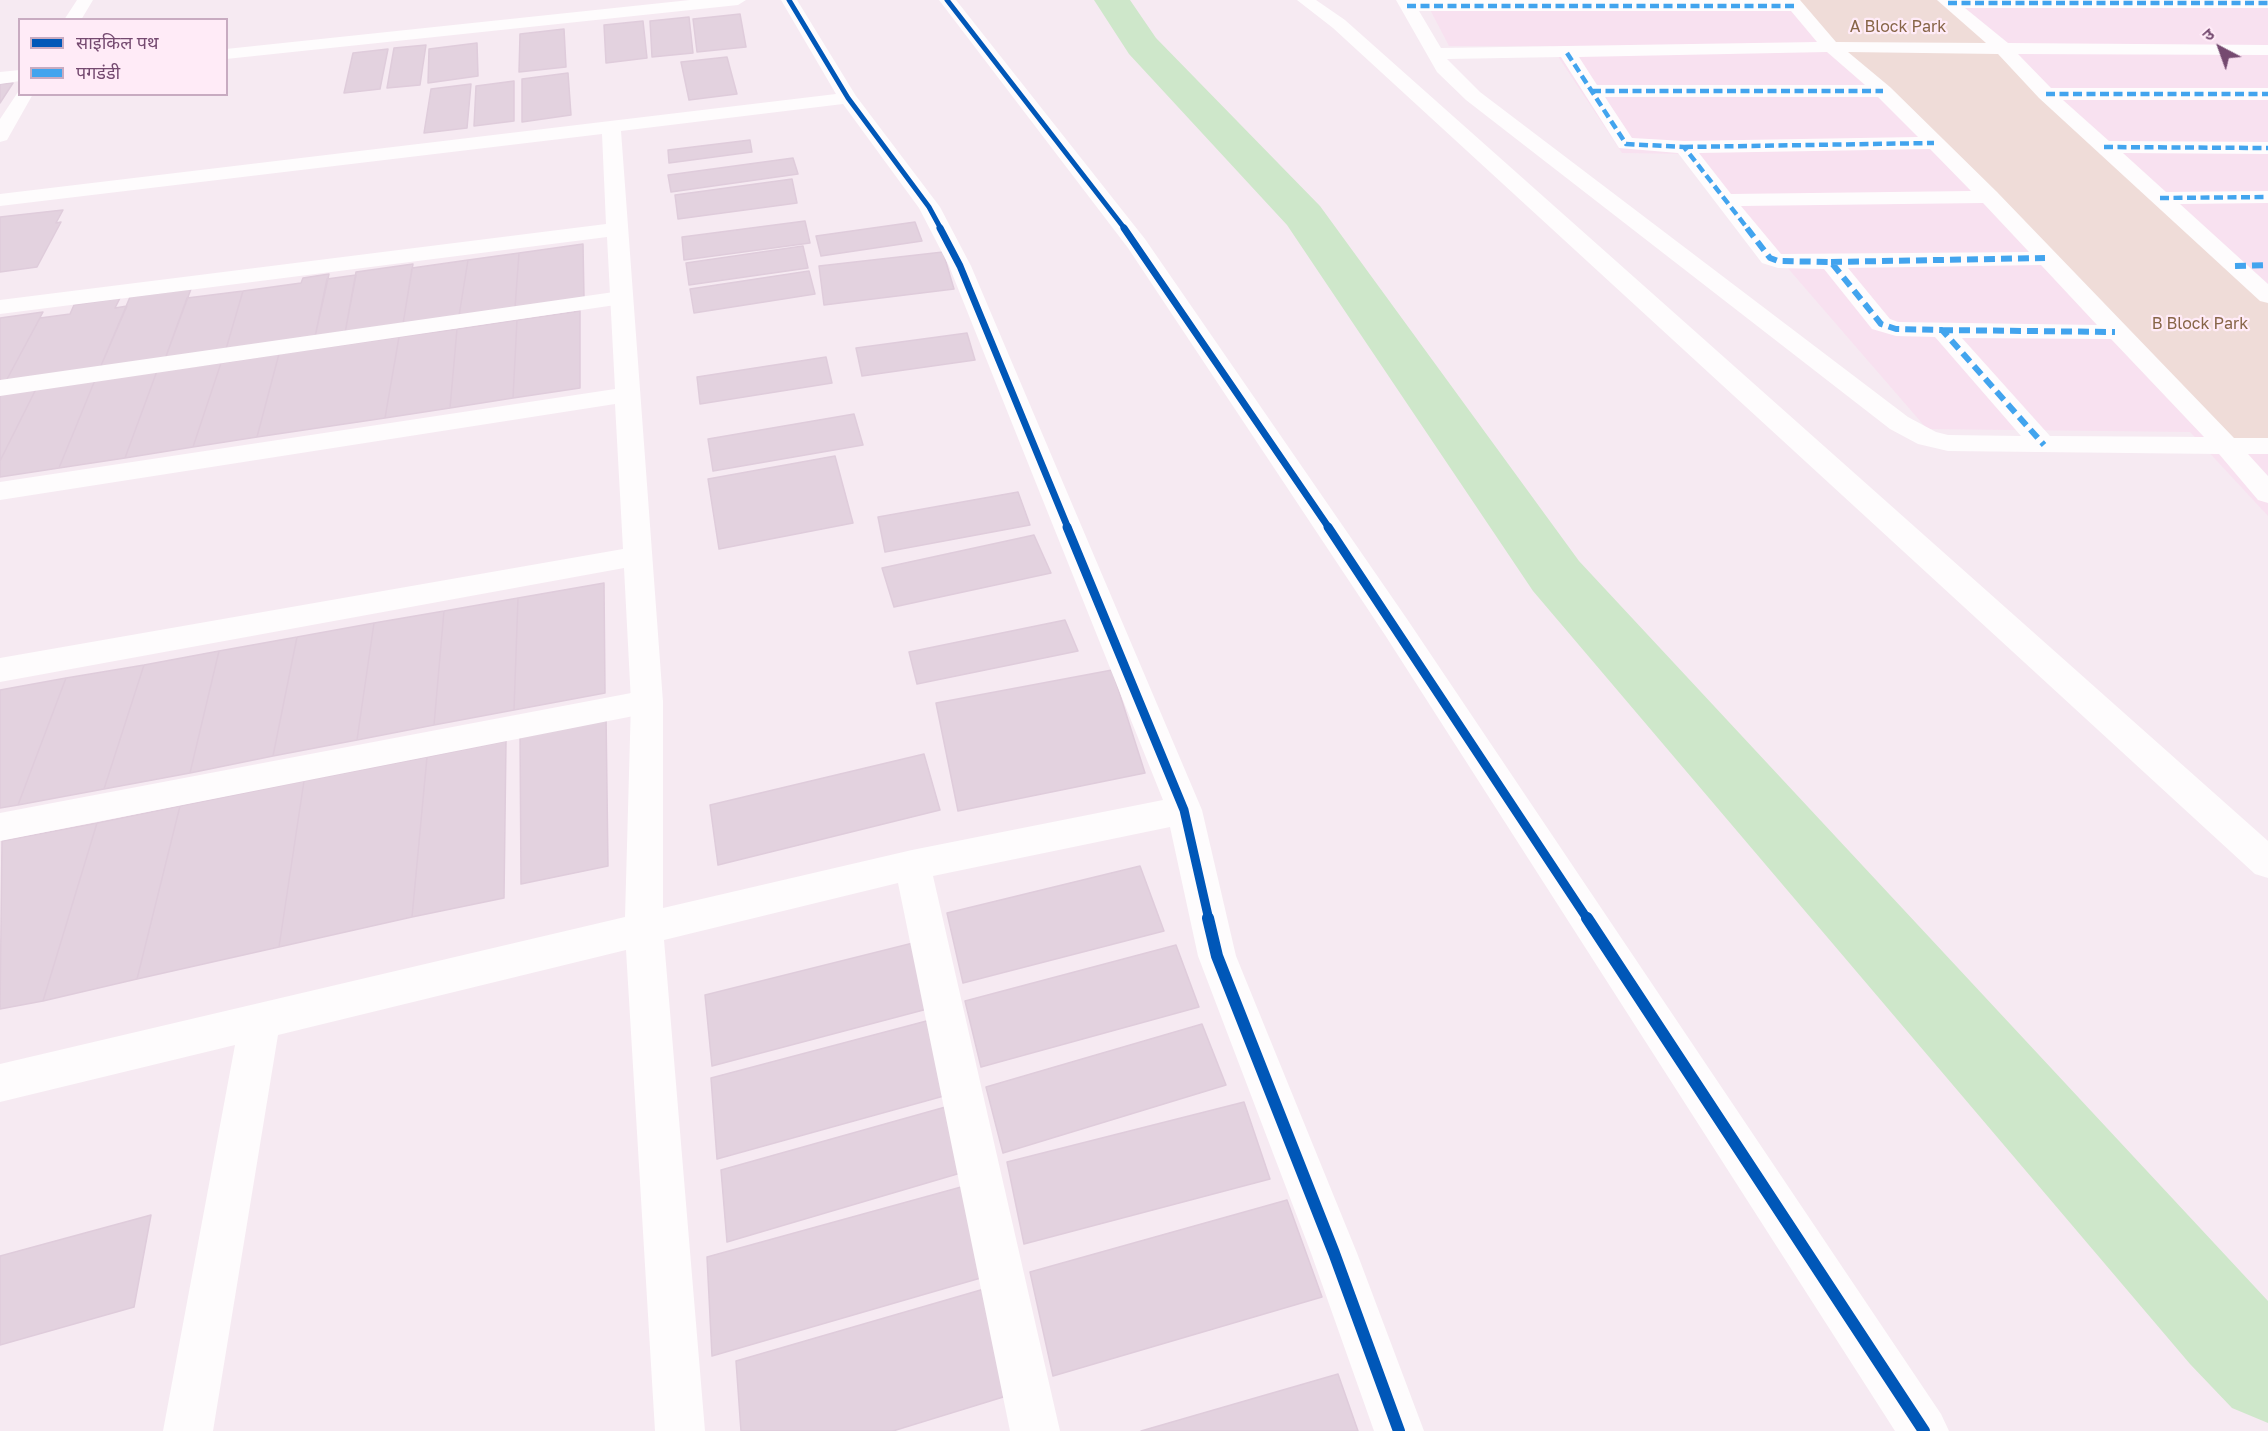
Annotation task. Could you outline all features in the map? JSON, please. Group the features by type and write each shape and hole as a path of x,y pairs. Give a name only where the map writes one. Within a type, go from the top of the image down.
{"street":[{"path":"73,18 85,0"},
{"path":"228,54 738,0"},
{"path":"789,0 848,98 929,207 960,267 1184,810 1217,956 1334,1253 1400,1431"},
{"path":"947,0 1137,244 1396,627 1924,1431"},
{"path":"1305,0 1339,24 2268,863"},
{"path":"1947,1 2268,3"},
{"path":"1947,1 2003,48 2046,94 2268,296"},
{"path":"1405,3 1794,3 1831,47 1883,91 1989,197 2115,332 2227,446 2268,494"},
{"path":"1405,3 1443,68 1473,96 1899,423 1927,438 1948,443 2268,446"},
{"path":"1435,54 1831,47 2268,50"},
{"path":"1567,53 1627,145 1684,147 1934,143"},
{"path":"0,78 18,75"},
{"path":"1592,91 1883,91"},
{"path":"2046,94 2268,94"},
{"path":"2,131 23,96"},
{"path":"0,200 848,98"},
{"path":"611,126 626,395 647,702 644,927 680,1431"},
{"path":"1684,147 1770,258 1778,261 2045,258"},
{"path":"2104,147 2268,148"},
{"path":"1726,200 1989,197"},
{"path":"2160,198 2268,197"},
{"path":"0,307 617,229"},
{"path":"1831,262 1881,324 1896,328 2115,332"},
{"path":"2235,266 2268,265"},
{"path":"0,388 621,298"},
{"path":"1942,330 2044,445"},
{"path":"0,491 626,395"},
{"path":"0,670 638,556"},
{"path":"0,827 647,702"},
{"path":"0,1083 644,927 912,865 1184,810"},
{"path":"912,865 1035,1431"},
{"path":"188,1431 260,1020"}],"shaded area":[{"path":"1425,0 2268,0 2268,516 2190,432 1927,429 1689,154 1622,153 1551,46 1449,46"}],"green space":[{"name":"B Block Park","path":"1794,0 1948,0 2268,296 2268,446 2227,446"}],"building":[{"path":"740,14 746,47 697,52 693,19"},
{"path":"689,17 693,53 652,57 650,21"},
{"path":"643,21 647,58 606,63 604,25"},
{"path":"564,29 566,67 519,72 520,34"},
{"path":"477,43 478,76 428,83 429,49"},
{"path":"426,45 420,85 387,88 394,48"},
{"path":"388,49 380,89 344,93 353,53"},
{"path":"727,57 737,94 689,100 681,62"},
{"path":"568,73 571,115 522,122 522,79"},
{"path":"514,81 514,121 474,126 476,86"},
{"path":"13,83 0,103 0,84"},
{"path":"471,84 467,128 424,133 431,89"},
{"path":"750,140 752,152 669,163 668,150"},
{"path":"793,158 798,174 671,192 668,175"},
{"path":"792,179 797,203 678,219 675,195"},
{"path":"63,210 56,223 61,222 37,267 0,272 0,217"},
{"path":"805,221 810,243 684,260 682,237"},
{"path":"915,222 922,241 821,256 816,236"},
{"path":"583,244 584,298 515,308 519,253"},
{"path":"803,246 808,268 689,285 686,263"},
{"path":"943,252 954,289 824,305 819,266"},
{"path":"519,253 515,308 459,316 468,260"},
{"path":"468,260 459,316 403,324 412,268"},
{"path":"413,264 403,324 345,333 356,272"},
{"path":"809,271 815,294 694,313 690,289"},
{"path":"329,274 315,337 226,349 243,291 301,283 303,278"},
{"path":"356,275 345,333 315,337 327,279"},
{"path":"191,289 165,359 100,368 130,297"},
{"path":"243,291 226,349 165,359 187,298"},
{"path":"120,298 115,308 127,306 100,368 6,381 40,318 70,314 74,305"},
{"path":"580,311 580,388 513,398 517,320"},
{"path":"43,312 6,381 0,382 0,318"},
{"path":"517,320 513,398 450,408 457,329"},
{"path":"457,329 450,408 385,418 399,337"},
{"path":"967,333 975,360 862,376 856,348"},
{"path":"399,337 385,418 257,437 279,354"},
{"path":"279,354 257,437 193,447 221,363"},
{"path":"826,357 832,383 700,404 697,377"},
{"path":"221,363 193,447 125,458 157,371"},
{"path":"157,371 125,458 59,468 95,380"},
{"path":"95,380 59,468 0,477 0,461 36,389"},
{"path":"36,389 0,461 0,394"},
{"path":"854,414 863,445 713,471 708,439"},
{"path":"835,456 853,523 719,549 708,479"},
{"path":"1018,492 1030,525 885,552 878,517"},
{"path":"1034,535 1051,573 894,607 882,568"},
{"path":"604,583 605,693 514,710 518,598"},
{"path":"518,598 514,710 434,725 444,611"},
{"path":"444,611 434,725 357,740 374,623"},
{"path":"1065,620 1078,651 917,684 909,652"},
{"path":"374,623 357,740 273,756 297,637"},
{"path":"297,637 273,756 190,773 219,651"},
{"path":"219,651 190,773 104,789 144,665"},
{"path":"144,665 104,789 18,805 66,678"},
{"path":"1112,670 1145,773 958,811 936,703"},
{"path":"66,678 18,805 0,808 0,690"},
{"path":"606,714 608,866 521,884 520,729"},
{"path":"506,741 504,898 412,917 427,757"},
{"path":"924,754 940,810 718,865 710,805"},
{"path":"427,757 412,917 279,947 304,781"},
{"path":"304,781 279,947 137,979 180,806"},
{"path":"180,806 137,979 43,1001 97,823"},
{"path":"97,823 43,1001 0,1009 2,841"},
{"path":"1140,866 1164,931 963,983 947,913"},
{"path":"917,942 931,1008 712,1066 705,995"},
{"path":"1176,945 1199,1007 981,1067 965,1001"},
{"path":"934,1019 951,1094 717,1159 711,1078"},
{"path":"1202,1024 1226,1085 1003,1153 986,1087"},
{"path":"1244,1102 1270,1179 1024,1244 1007,1162"},
{"path":"949,1106 964,1172 727,1242 721,1170"},
{"path":"972,1184 991,1275 712,1356 707,1257"},
{"path":"1287,1200 1322,1297 1053,1376 1030,1272"},
{"path":"151,1215 134,1307 0,1345 0,1256"},
{"path":"991,1287 1013,1394 893,1431 741,1431 736,1361"},
{"path":"1338,1374 1358,1431 1141,1431"}],"waterway":[{"path":"1112,0 1142,46 1304,216 1556,576 2225,1329 2268,1372"}],"marked path":[{"path":"1948,3 2268,3"},
{"path":"1407,6 1796,6"},
{"path":"1567,53 1626,144 1684,147 1770,258 1778,261 1831,262 1881,324 1896,329 1942,330 2044,445"},
{"path":"1592,91 1883,91"},
{"path":"2046,94 2268,94"},
{"path":"1684,147 1934,143"},
{"path":"2104,147 2268,148"},
{"path":"2160,198 2268,197"},
{"path":"1831,262 2045,258"},
{"path":"2235,266 2268,265"},
{"path":"1942,330 2115,332"}],"cycle path":[{"path":"789,0 848,98 929,207 960,266 1184,810 1217,956 1334,1253 1399,1431"},
{"path":"947,0 1137,244 1396,627 1924,1431"}],"park label":[{"name":"A Block Park","path":"1898,27"}]}
